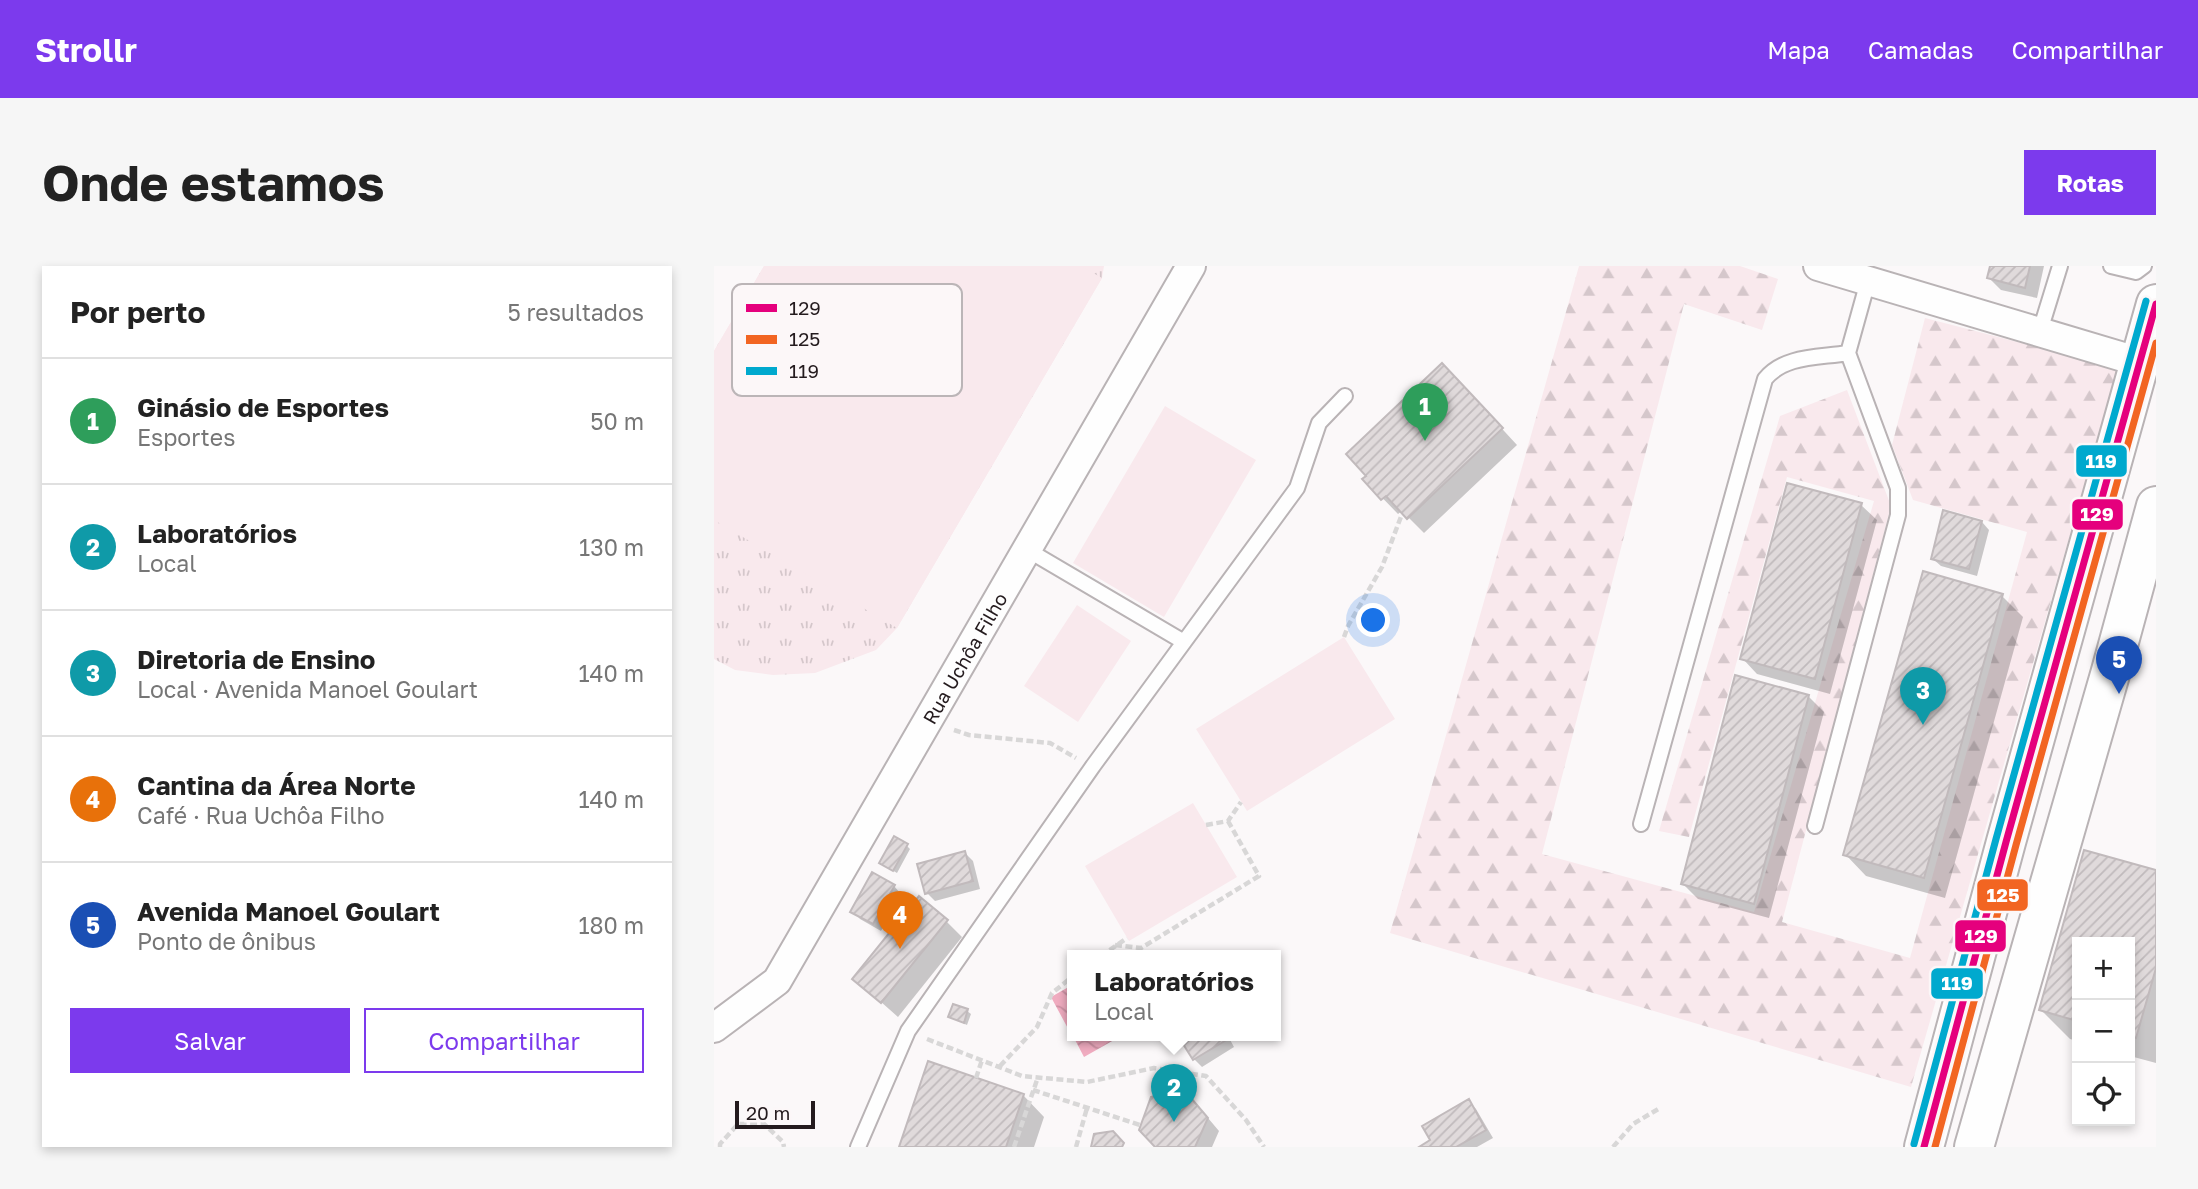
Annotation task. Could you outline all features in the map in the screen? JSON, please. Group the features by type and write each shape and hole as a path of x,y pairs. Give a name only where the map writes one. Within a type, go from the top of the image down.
{"main road":[{"path":"1924,1147 2156,304"},
{"path":"1974,1147 2156,506"}],"street":[{"name":"Rua Uchôa Filho","path":"714,1028 777,981 1191,266"},
{"path":"1818,266 2140,362"}],"lane":[{"path":"2040,331 2060,266"},
{"path":"2111,266 2136,272 2144,266"},
{"path":"1815,825 1900,501 1898,488 1848,354 1868,281"},
{"path":"1642,824 1765,379 1775,368 1787,362 1848,354"},
{"path":"858,1147 908,1031 1093,766 1297,488 1319,423 1345,396"},
{"path":"1026,549 1184,642"}],"path":[{"path":"1344,637 1381,567 1402,514"},
{"path":"928,720 969,735 1049,743 1093,766"},
{"path":"1206,825 1228,821 1241,802"},
{"path":"1115,945 1141,948 1259,876 1228,821"},
{"path":"1109,950 1127,938"},
{"path":"1000,1066 1037,1027 1052,993 1067,982"},
{"path":"908,1031 1022,1076 1087,1082 1154,1068 1206,1076 1247,1120 1264,1147"},
{"path":"976,1078 982,1060"},
{"path":"1014,1147 1038,1077"},
{"path":"1033,1090 1140,1125"},
{"path":"1076,1147 1087,1108"},
{"path":"1612,1147 1633,1124 1660,1108"},
{"path":"718,1144 738,1124 764,1124 783,1142 784,1147"}],"green space":[{"path":"764,266 1104,266 1102,278 897,628 876,650 815,673 773,675 735,670 714,659 714,351 732,320 732,396 962,396 962,284 753,284"},
{"path":"764,266 1081,266 1102,278 897,628 714,520 714,351 732,320 732,396 962,396 962,284 753,284"},
{"path":"1579,266 1740,266 1778,279 1762,330 1684,304 1542,854 1754,912 1874,501 1787,477 1689,837 1659,831 1780,416 1847,390 1891,506 1782,922 1910,958 2027,532 1913,500 1892,445 1925,318 2118,368 1911,1087 1390,933"},
{"path":"1165,406 1256,460 1164,617 1073,563"},
{"path":"1077,605 1131,641 1078,722 1024,686"},
{"path":"1344,637 1395,719 1247,811 1196,729"},
{"path":"1193,803 1237,877 1129,941 1085,866"}],"water":[{"path":"1067,988 1067,1027 1051,997"},
{"path":"1076,1041 1112,1041 1084,1057"}],"building":[{"path":"1990,266 2030,266 2025,288 1987,278"},
{"path":"1442,363 1503,428 1407,519 1386,496 1381,500 1362,479 1366,476 1346,454"},
{"path":"1787,483 1862,503 1815,679 1740,659"},
{"path":"1943,510 1982,521 1969,569 1931,559"},
{"path":"1923,571 2003,594 1924,878 1843,855"},
{"path":"1735,675 1809,695 1754,904 1681,884"},
{"path":"894,836 908,844 893,871 879,863"},
{"path":"2084,850 2156,870 2156,968 2136,1038 2135,937 2072,937 2072,1020 2039,1010"},
{"path":"965,851 973,881 925,894 917,864"},
{"path":"872,872 895,885 873,924 850,912"},
{"path":"919,896 948,920 881,1003 852,979"},
{"path":"953,1004 968,1009 964,1023 948,1017"},
{"path":"1181,1041 1225,1041 1193,1060"},
{"path":"928,1061 1024,1094 1006,1147 899,1147"},
{"path":"1185,1091 1208,1118 1195,1147 1155,1147 1139,1130 1151,1097"},
{"path":"1469,1099 1486,1130 1456,1147 1419,1147 1430,1140 1422,1126"},
{"path":"1113,1131 1124,1143 1122,1147 1091,1147 1094,1134"}],"transit line":[{"name":"119","path":"1914,1144 2146,301"},
{"name":"129","path":"1924,1147 2156,304"},
{"name":"125","path":"1935,1147 2156,343"}],"place":[{"name":"Ginásio de Esportes","path":"1425,441"},
{"name":"Avenida Manoel Goulart","path":"2119,694"},
{"name":"Diretoria de Ensino","path":"1923,725"},
{"name":"Cantina da Área Norte","path":"900,949"},
{"name":"Laboratórios","path":"1174,1122"}]}
